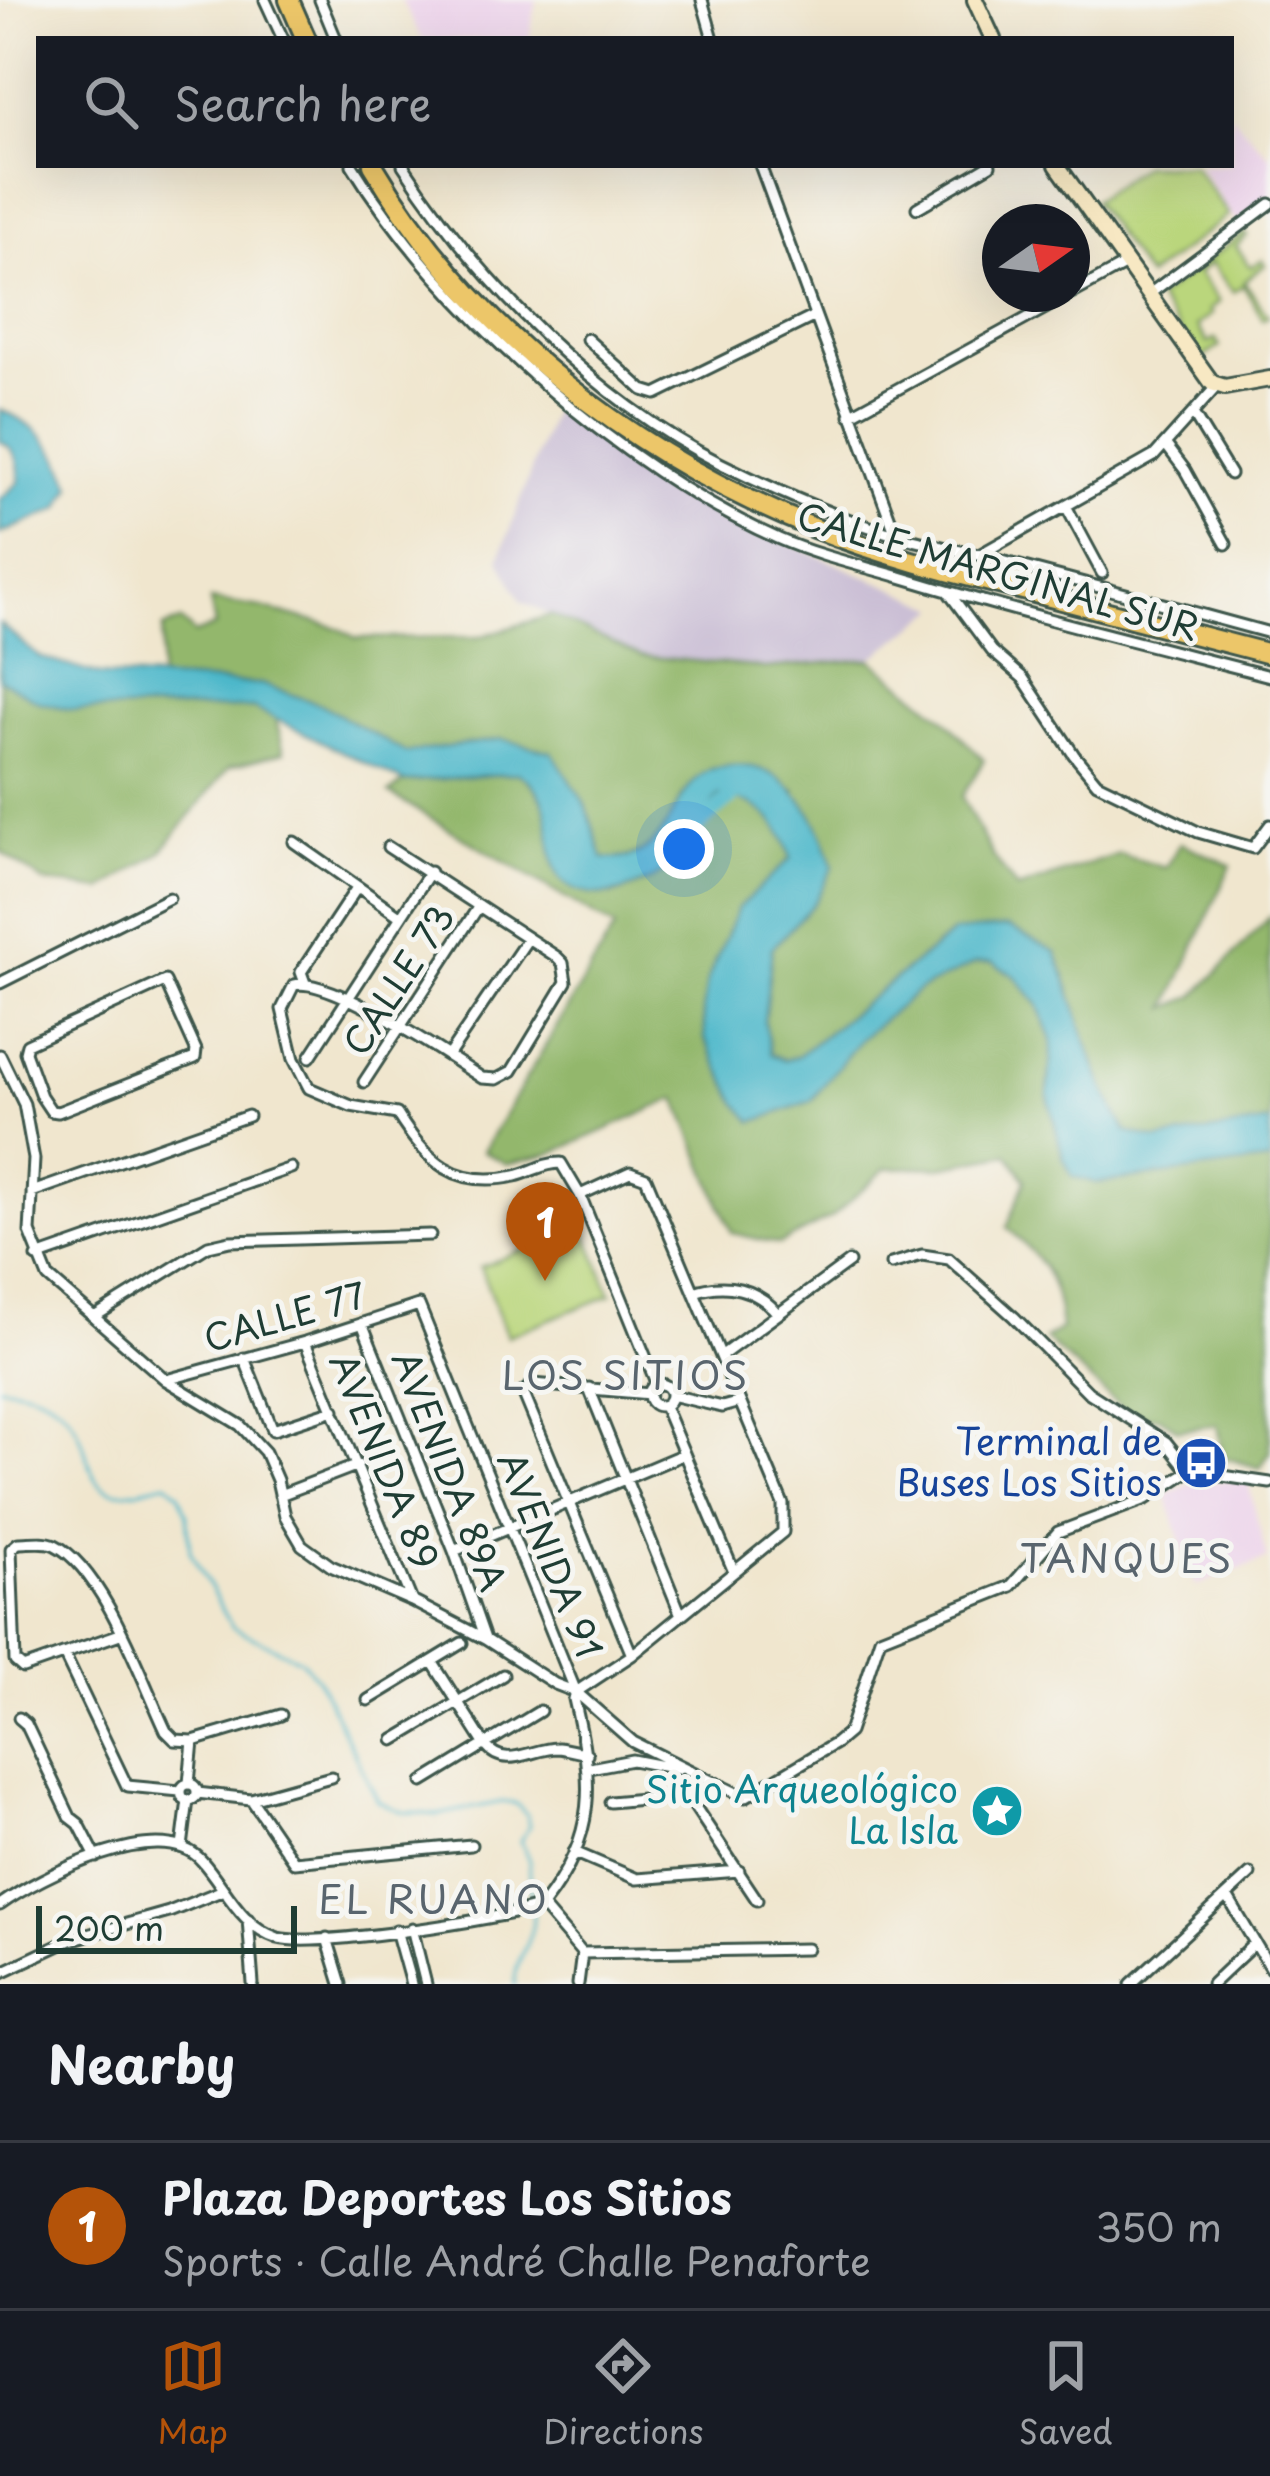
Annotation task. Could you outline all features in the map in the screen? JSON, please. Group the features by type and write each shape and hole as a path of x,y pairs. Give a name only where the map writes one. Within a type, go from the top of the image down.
{"highway":[{"path":"289,0 305,36"},
{"path":"374,168 386,202 519,353 635,436 714,481 898,566 1270,653"}],"main road":[{"path":"975,0 991,36"},
{"path":"1059,168 1217,386 1270,379"}],"street":[{"path":"265,0 282,36"},
{"path":"320,0 335,36"},
{"path":"700,1 712,36"},
{"path":"355,168 386,202"},
{"path":"406,168 430,207 483,271 574,361 650,421 719,462 811,504 896,535 1270,633"},
{"path":"761,168 896,535"},
{"path":"917,208 985,168"},
{"path":"1148,295 1270,204"},
{"path":"850,415 1126,264"},
{"path":"587,339 644,390 656,394 815,316"},
{"path":"979,555 1147,460 1217,386"},
{"path":"1194,415 1230,474"},
{"path":"1166,445 1226,544"},
{"path":"1066,506 1102,573"},
{"name":"CALLE MARGINAL SUR","path":"898,566 949,593 1270,676"},
{"path":"949,593 992,651 1027,682 1074,755 1104,788 1198,832 1243,847 1253,848 1270,825"},
{"path":"293,842 401,917"},
{"path":"388,847 563,963 566,982 512,1071 497,1078 482,1078 398,1025 319,984 305,983 288,992 282,1010 294,1058 309,1088 351,1106 397,1114 435,1166 474,1178 496,1179 521,1175 545,1163 561,1163 580,1195 653,1390 652,1402 664,1406 734,1572"},
{"path":"310,1057 430,872"},
{"path":"305,983 301,972 356,889"},
{"path":"0,982 169,898"},
{"name":"CALLE 73","path":"364,1082 479,906"},
{"path":"448,1056 527,940"},
{"path":"157,982 170,986 195,1058 58,1112 51,1111 40,1096 25,1052 32,1039 157,982"},
{"path":"0,1055 24,1104 34,1159 30,1232 46,1278 166,1380 241,1425 265,1452 293,1534 310,1553 412,1601 555,1684 576,1691 633,1742 745,1797 849,1732 869,1664 885,1634 1011,1586 1058,1532 1146,1499 1189,1472 1270,1483"},
{"path":"24,1104 40,1096"},
{"path":"32,1192 248,1116"},
{"path":"37,1257 291,1168"},
{"path":"0,1905 30,1884 96,1857 159,1844 182,1847 203,1862 221,1891 248,1919 284,1939 412,1928 542,1906 574,1852 590,1790 576,1691 632,1655 777,1539 786,1524 783,1504 642,1174 630,1172 580,1195"},
{"path":"94,1317 208,1246 230,1241 430,1235"},
{"path":"891,1264 922,1255 949,1259 1088,1392 1166,1442 1189,1472"},
{"path":"721,1356 849,1262"},
{"path":"694,1292 718,1286 739,1289 762,1298 778,1314"},
{"name":"CALLE 77","path":"166,1380 418,1305"},
{"name":"AVENIDA 91","path":"418,1305 576,1691"},
{"name":"AVENIDA 89A","path":"362,1323 454,1550 485,1640"},
{"name":"AVENIDA 89","path":"305,1342 412,1601"},
{"path":"244,1358 273,1430 334,1410"},
{"path":"632,1655 566,1504 524,1397 525,1387 653,1390 664,1385 671,1395 722,1407 740,1402"},
{"path":"589,1388 681,1615"},
{"path":"664,1406 671,1395"},
{"path":"454,1550 684,1454"},
{"path":"280,1495 358,1465"},
{"path":"121,1634 23,1667 15,1661 11,1549 18,1543 53,1544 82,1568 107,1602 166,1731 175,1740 193,1741 280,1715"},
{"path":"368,1700 463,1643"},
{"path":"64,1654 127,1786 250,1799 331,1777"},
{"path":"433,1663 484,1745 503,1758 560,1748 587,1754"},
{"path":"394,1740 503,1675"},
{"path":"423,1782 540,1711"},
{"path":"20,1718 70,1817 79,1824 96,1857"},
{"path":"182,1847 193,1741"},
{"path":"590,1768 632,1760 695,1773"},
{"path":"610,1802 687,1795 757,1900"},
{"path":"250,1799 294,1862 471,1845"},
{"path":"574,1852 637,1879 739,1871"},
{"path":"1131,1984 1250,1874"},
{"path":"0,1973 70,1940 170,1912 221,1891"},
{"path":"1227,1896 1270,1968"},
{"path":"542,1906 582,1953 578,1984"},
{"path":"248,1919 254,1984"},
{"path":"412,1928 426,1984"},
{"path":"396,1930 411,1984"},
{"path":"327,1938 341,1984"},
{"path":"1216,1983 1255,1943"},
{"path":"582,1953 807,1949"}],"shaded area":[{"path":"401,0 537,0 530,36 420,36"},
{"path":"1234,117 1270,157 1270,198 1238,224 1200,168 1234,168"},
{"path":"556,402 662,476 778,539 939,608 871,659 765,668 641,656 522,602 499,559"},
{"path":"1200,1481 1248,1482 1267,1559 1195,1586 1166,1494"}],"green space":[{"path":"1139,168 1195,168 1229,215 1147,277 1093,201"},
{"path":"1245,232 1247,236 1236,246 1251,267 1262,260 1265,265 1244,281 1268,316 1263,319 1243,285 1233,292 1211,263 1198,273 1219,302 1197,326 1208,343 1215,339 1220,346 1200,360 1157,298"},
{"path":"210,600 262,608 338,628 356,638 479,637 551,615 642,656 765,668 871,659 943,717 984,760 962,797 992,855 1017,889 1119,854 1166,868 1180,843 1231,865 1167,1008 1195,996 1270,917 1270,1122 1158,1140 1127,1132 1096,1067 1056,952 953,932 798,1056 785,1060 771,1054 764,1023 772,948 815,902 795,789 683,795 662,833 644,850 602,858 586,805 502,739 406,753 322,705 261,684 159,679 163,628 181,621 195,634 215,626"},
{"path":"0,644 29,669 272,704 284,752 229,767 160,853 102,890 44,882 0,851"},
{"path":"518,773 543,801 554,865 612,895 673,865 719,795 758,807 774,822 791,858 776,875 705,1040 753,1122 811,1101 860,1039 919,990 976,963 992,962 1015,976 1038,1004 1052,1040 1048,1096 1063,1157 1270,1161 1270,1452 1260,1468 1223,1457 1217,1425 1178,1430 1160,1417 1129,1415 1045,1339 1061,1329 1056,1296 1046,1272 1007,1227 1026,1180 1008,1154 940,1167 886,1168 832,1217 779,1244 732,1233 677,1098 553,1153 507,1164 483,1151 615,928 389,793 404,782"},
{"path":"584,1226 611,1295 507,1336 480,1267"}],"water":[{"path":"0,410 45,439 72,486 59,509 0,534 0,499 19,482 19,476 14,453 0,441"},
{"path":"0,624 39,657 100,675 261,684 322,705 406,753 502,739 552,752 586,805 603,858 644,851 696,780 711,769 750,767 768,772 810,811 833,867 815,902 772,948 764,1022 771,1054 785,1060 798,1056 954,932 1008,927 1056,952 1095,1067 1127,1132 1158,1140 1270,1122 1270,1161 1096,1183 1072,1176 1048,1096 1052,1040 1038,1004 1015,976 992,962 976,963 919,990 860,1039 811,1101 753,1122 738,1104 705,1039 703,1011 707,981 738,908 791,858 780,833 756,807 719,795 686,852 666,871 623,891 582,892 558,874 544,802 518,773 404,782 253,708 73,710 39,702 0,679"}],"waterway":[{"path":"685,836 740,790 746,794"},
{"path":"0,1386 34,1393 57,1405 72,1420 100,1484 126,1492 167,1483 179,1493 187,1515 190,1551 232,1627 301,1660 317,1678 378,1801 402,1812 437,1815 502,1802 517,1804 529,1826 521,1841 529,1861 532,1903"},
{"path":"515,1984 533,1912"}],"place":[{"name":"Plaza Deportes Los Sitios","path":"545,1281"},
{"name":"Terminal de Buses Los Sitios","path":"1201,1463"},
{"name":"Sitio Arqueológico La Isla","path":"997,1811"}],"district":[{"name":"LOS SITIOS","path":"626,1376"},
{"name":"TANQUES","path":"1127,1559"},
{"name":"EL RUANO","path":"434,1900"}]}
